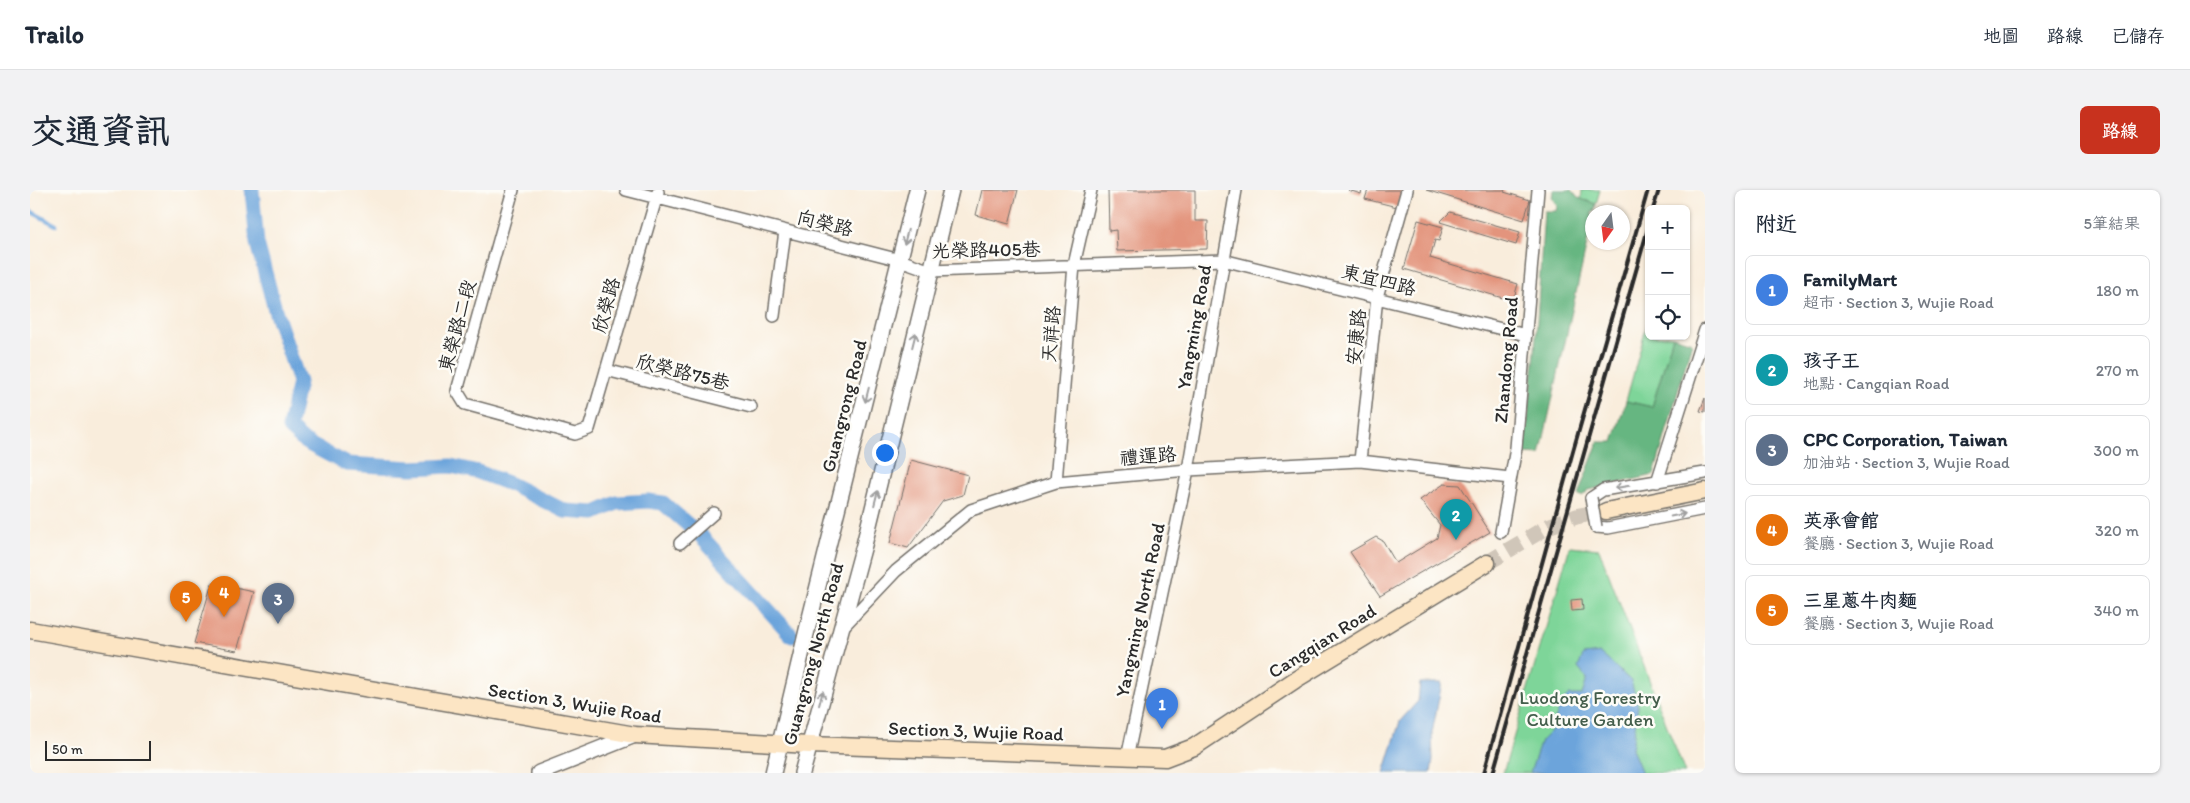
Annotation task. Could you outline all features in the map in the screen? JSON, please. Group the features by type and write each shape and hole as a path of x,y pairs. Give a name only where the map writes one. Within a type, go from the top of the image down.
{"main road":[{"path":"1606,511 1705,491"},
{"name":"Cangqian Road","path":"1180,753 1194,747 1295,680 1486,563"},
{"name":"Section 3, Wujie Road","path":"30,630 635,735 809,745 1126,758 1165,758 1180,753"}],"street":[{"name":"東榮路二段","path":"513,190 457,391 464,404 575,434 589,429"},
{"name":"向榮路","path":"626,190 657,194 785,231 900,260"},
{"name":"Guangrong Road","path":"807,630 918,190"},
{"path":"931,271 951,190"},
{"name":"天祥路","path":"1056,482 1074,265 1091,190"},
{"name":"Yangming Road","path":"1188,470 1236,190"},
{"name":"安康路","path":"1360,461 1377,297 1407,190"},
{"name":"Zhandong Road","path":"1501,532 1516,448 1538,190"},
{"name":"欣榮路","path":"589,429 657,194"},
{"path":"774,316 785,231"},
{"name":"光榮路405巷","path":"900,260 931,271 1074,265"},
{"name":"東宜四路","path":"1074,265 1223,260 1526,335"},
{"name":"Guangrong North Road","path":"802,773 864,545 931,271"},
{"path":"1657,482 1705,330"},
{"name":"欣榮路75巷","path":"606,370 751,407"},
{"name":"禮運路","path":"840,631 896,571 971,510 1056,482 1188,470 1360,461 1510,478"},
{"name":"Yangming North Road","path":"1126,758 1188,470"},
{"path":"1705,473 1603,490 1591,498 1596,527 1608,528 1705,510"},
{"path":"680,543 714,513"},
{"name":"Guangrong North Road","path":"773,773 807,630"},
{"path":"539,773 635,735"}],"green space":[{"path":"1553,190 1571,190 1578,198 1596,204 1585,205 1586,250 1540,455 1524,454 1535,352 1544,211 1556,211 1557,206 1552,198"},
{"path":"1582,190 1600,190 1596,204 1581,199"},
{"path":"1645,332 1645,340 1672,340 1652,407 1626,401"},
{"path":"1672,340 1692,342 1654,475 1589,490 1582,496 1578,495 1598,442 1613,442 1626,401 1652,407"},
{"name":"Luodong Forestry Culture Garden","path":"1570,546 1599,549 1685,773 1503,773"}],"water":[{"path":"1600,653 1631,681 1638,706 1632,749 1642,773 1530,773 1541,741 1551,731 1561,703 1569,695 1582,695 1587,679 1578,668 1583,655"},
{"path":"1420,683 1442,683 1432,733 1433,760 1431,773 1384,773 1400,721 1418,701"}],"building":[{"path":"982,190 1018,190 1009,224 976,215"},
{"path":"1108,190 1195,190 1195,221 1208,221 1207,249 1117,251 1116,230 1109,231"},
{"path":"1348,190 1362,190 1361,194"},
{"path":"1368,190 1402,190 1397,207 1365,199"},
{"path":"1426,190 1505,190 1504,192 1530,200 1524,220"},
{"path":"1450,212 1520,232 1516,245 1440,222"},
{"path":"1418,220 1443,227 1439,241 1435,240 1430,258 1518,284 1513,301 1404,269"},
{"path":"1705,398 1705,412 1700,411"},
{"path":"911,460 968,475 963,495 943,501 908,548 890,543"},
{"path":"1444,484 1460,485 1490,532 1380,596 1350,552 1376,537 1383,541 1396,563 1437,538 1440,525 1420,500"},
{"path":"212,583 254,592 237,651 194,643"},
{"path":"1582,599 1583,610 1572,611 1571,600"}],"waterway":[{"path":"252,190 257,243 276,313 299,382 289,428 305,442 347,464 412,468 451,466 478,472 510,484 565,511 595,513 617,503 648,501 663,503 702,537 792,636"},
{"path":"30,211 56,225"}],"tunnel":[{"path":"1487,563 1549,526 1578,516 1606,511"}],"railway":[{"path":"1484,773 1573,451 1648,190"},
{"path":"1654,205 1659,190"},
{"path":"1493,773 1645,239"}],"place":[{"name":"孩子王","path":"1456,540"},
{"name":"英承會館","path":"224,617"},
{"name":"三星蔥牛肉麵","path":"186,622"},
{"name":"CPC Corporation, Taiwan","path":"278,624"},
{"name":"FamilyMart","path":"1162,729"}]}
